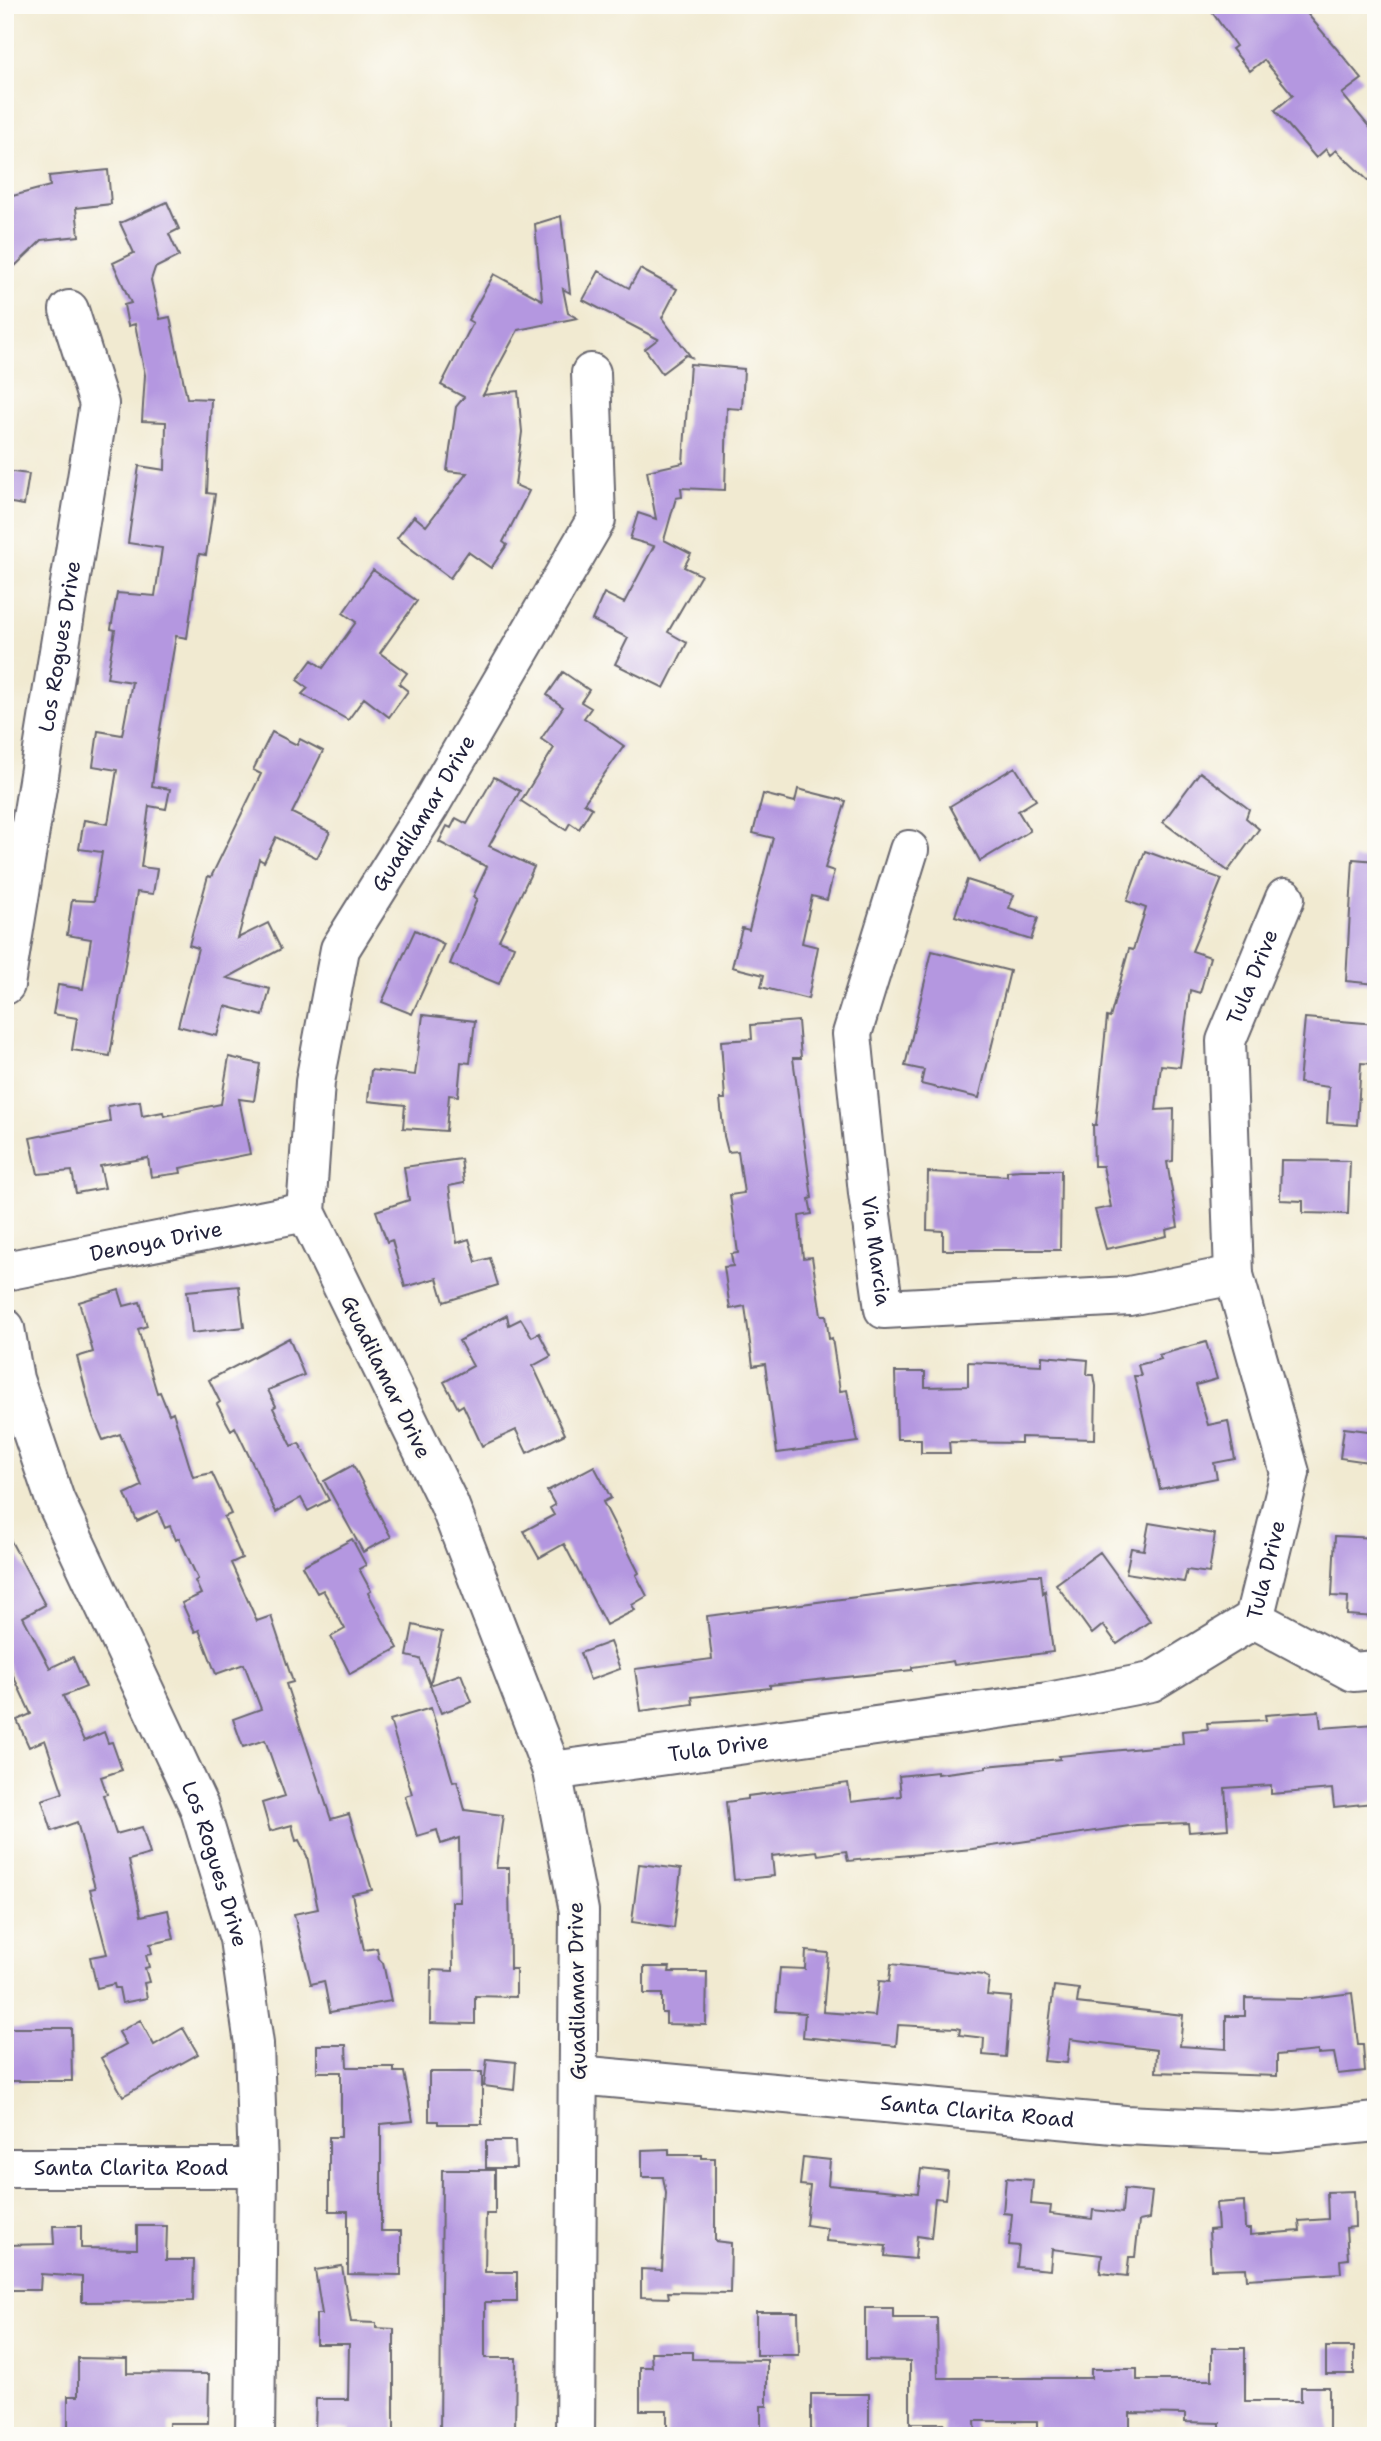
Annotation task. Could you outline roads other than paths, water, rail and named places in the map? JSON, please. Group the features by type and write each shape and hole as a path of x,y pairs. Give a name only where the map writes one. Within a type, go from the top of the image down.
{"street":[{"name":"Los Rogues Drive","path":"5,985 99,404 69,310"},
{"name":"Guadilamar Drive","path":"575,2436 579,1911 552,1771 449,1504 306,1212 315,1082 341,949 430,805 596,520 591,373"},
{"name":"Via Marcia","path":"909,850 852,1034 868,1193 884,1309 1129,1296 1234,1275"},
{"name":"Tula Drive","path":"552,1771 1048,1702 1150,1682 1254,1619 1290,1473 1234,1275 1226,1041 1285,898"},
{"name":"Denoya Drive","path":"5,1270 306,1212"},
{"name":"Los Rogues Drive","path":"5,1328 14,1378 55,1500 199,1807 239,1939 254,2044 258,2168 255,2436"},
{"path":"1254,1619 1353,1672 1376,1670"},
{"name":"Santa Clarita Road","path":"578,2076 1125,2125 1276,2132 1376,2122"},
{"name":"Santa Clarita Road","path":"5,2168 258,2168"}]}
